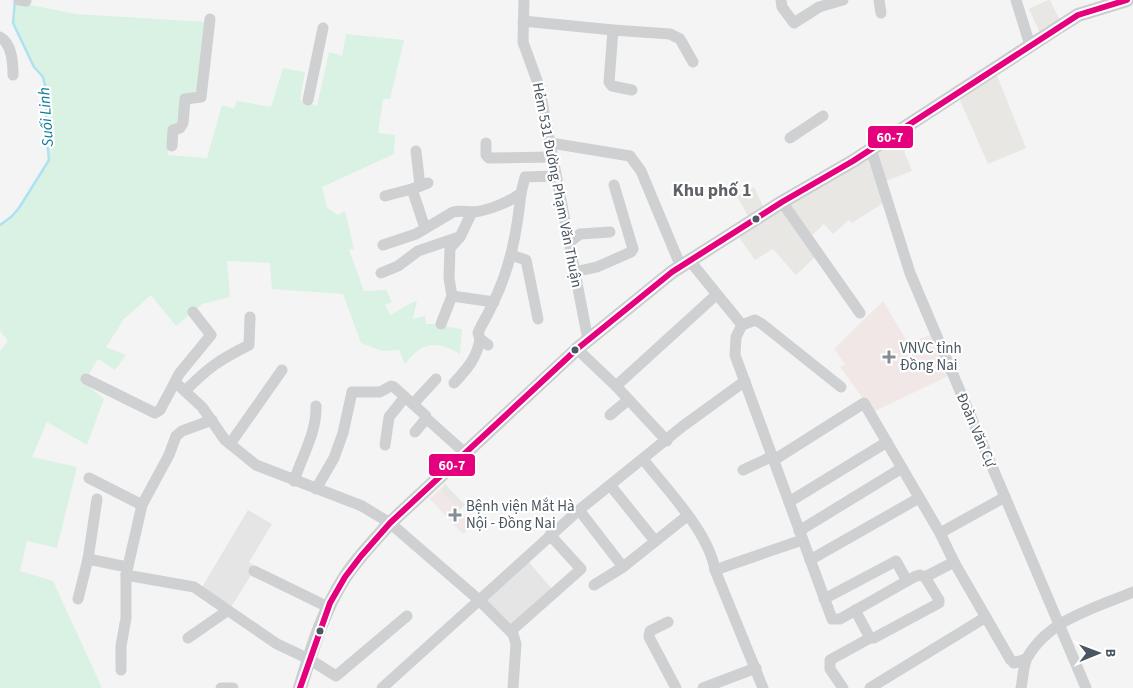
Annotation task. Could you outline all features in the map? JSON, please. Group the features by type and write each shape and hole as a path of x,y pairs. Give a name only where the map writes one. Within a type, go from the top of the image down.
{"main road":[{"path":"300,688 328,607 346,576 390,523 582,345 642,294 782,202 871,150 1030,45 1078,16 1127,0"}],"street":[{"name":"Hẻm 531 Đường Phạm Văn Thuận","path":"524,0 523,42 539,86 551,143 574,272 582,345"},
{"path":"781,0 782,7 794,24 820,7 843,0"},
{"path":"879,0 881,13"},
{"path":"1016,0 1030,45"},
{"path":"172,146 173,130 182,126 185,99 200,96 210,19"},
{"path":"523,21 677,35 693,62"},
{"path":"308,100 323,28"},
{"path":"613,30 609,82 612,86 632,90"},
{"path":"0,37 6,40 14,74"},
{"path":"790,138 823,116"},
{"path":"486,142 486,155 488,158 553,157"},
{"path":"551,143 630,156 641,171 686,264 742,325"},
{"name":"Đoàn Văn Cự","path":"871,150 910,273 1086,688"},
{"path":"416,151 426,228"},
{"path":"454,383 471,365 484,342 478,333 494,302 511,255 518,229 521,193 525,177 556,176"},
{"path":"574,272 597,267 633,249 614,185"},
{"path":"386,196 420,186"},
{"path":"384,245 416,234 453,212 460,210 472,212 510,200 521,193"},
{"path":"782,202 860,313"},
{"path":"441,324 452,296 449,252 460,237 472,212"},
{"path":"568,243 580,234 610,232"},
{"path":"381,274 398,266 418,251 460,237"},
{"path":"511,255 526,260 538,319"},
{"path":"616,386 716,295"},
{"path":"452,296 494,302"},
{"path":"86,379 155,413 160,410 179,374 211,335 193,312"},
{"path":"185,391 211,366 249,345 250,317"},
{"path":"841,387 762,324 754,320 742,325 736,337 736,355 832,619 840,619 918,575 925,577 939,600 939,603 830,660 830,669 843,688"},
{"path":"582,345 628,400 667,441"},
{"path":"230,444 282,370"},
{"path":"385,445 388,416 436,379"},
{"path":"382,688 579,510 667,441 683,426 745,381"},
{"path":"175,382 212,420 230,444 256,464 294,481 362,506 390,523 479,600 511,631 516,644 513,688"},
{"path":"316,489 334,458 343,433 352,392 380,392 391,386 465,453"},
{"path":"610,415 628,400"},
{"path":"743,470 773,458 864,403 1012,662 1026,659"},
{"path":"294,481 314,432 317,420 316,406"},
{"path":"415,432 426,418"},
{"path":"122,670 121,646 126,618 126,571 142,505 169,455 176,436 182,431 212,420"},
{"path":"789,502 887,442"},
{"path":"643,459 687,516 706,545 763,688"},
{"path":"715,570 801,536 902,468"},
{"path":"89,478 142,505"},
{"path":"610,485 655,541"},
{"path":"940,534 1005,497"},
{"path":"810,560 919,498"},
{"path":"78,600 88,559 98,499"},
{"path":"579,510 623,567"},
{"path":"594,585 623,567 687,516"},
{"path":"511,631 581,569 550,535"},
{"path":"88,559 126,571 194,587 277,644 309,659 332,674 338,675 407,616"},
{"path":"824,599 896,561 907,581"},
{"path":"925,577 954,562"},
{"path":"254,571 328,607"},
{"path":"1021,688 1026,659 1040,641 1059,623 1133,592"},
{"path":"188,638 227,610"},
{"path":"855,610 870,638"},
{"path":"870,688 986,617"},
{"path":"668,622 650,631 649,637 676,688"},
{"path":"703,688 756,668"},
{"path":"221,688 233,688"}],"shaded area":[{"path":"1050,0 1060,20 1040,33 1029,9"},
{"path":"996,73 1026,148 988,164 959,98"},
{"path":"899,138 912,171 886,181 877,152"},
{"path":"869,157 883,203 852,223 849,220 833,234 824,224 810,237 787,205"},
{"path":"754,187 764,208 749,218 737,196"},
{"path":"782,208 816,256 796,275 773,249 755,260 738,236"},
{"name":"VNVC tỉnh Đồng Nai","path":"883,301 908,343 930,335 948,376 873,412 840,367 845,364 834,349"},
{"path":"445,484 465,505 459,510 440,490"},
{"name":"Bệnh viện Mắt Hà Nội - Đồng Nai","path":"440,490 473,525 463,534 430,499"},
{"path":"248,510 272,524 249,562 256,567 230,609 202,587"},
{"path":"527,560 553,590 511,627 484,600"}],"green space":[{"path":"15,2 76,14 206,22 197,95 187,94 180,123 170,132 168,155 207,158 222,105 234,109 237,101 271,107 283,68 305,72 300,100 317,106 329,52 342,56 346,34 404,40 390,99 383,99 378,133 395,135 394,154 322,187 327,208 338,215 345,211 354,249 349,250 364,291 386,290 392,302 385,305 390,315 417,300 413,319 425,316 426,324 444,324 448,327 462,329 460,354 437,345 424,347 417,351 405,364 399,350 382,351 361,343 343,294 272,289 270,263 227,261 230,297 202,304 176,326 151,295 124,319 106,347 126,355 115,370 98,359 84,382 104,399 87,445 47,422 32,457 77,467 57,548 27,541 20,571 53,581 102,688 0,688 0,351 8,341 0,331 0,225 19,208 49,160 47,94 43,77 34,67 13,23"}],"waterway":[{"name":"Suối Linh","path":"0,225 19,208 49,160 46,128 47,94 43,77 34,67 13,23 15,0"}],"transit line":[{"name":"60-7","path":"300,688 330,603 345,577 361,556 390,523 577,349 672,272 782,202 853,161 1078,15 1127,0"}],"place":[{"name":"VNVC tỉnh Đồng Nai","path":"889,357"},
{"name":"Bệnh viện Mắt Hà Nội - Đồng Nai","path":"455,515"}],"district":[{"name":"Khu phố 1","path":"712,190"}]}
